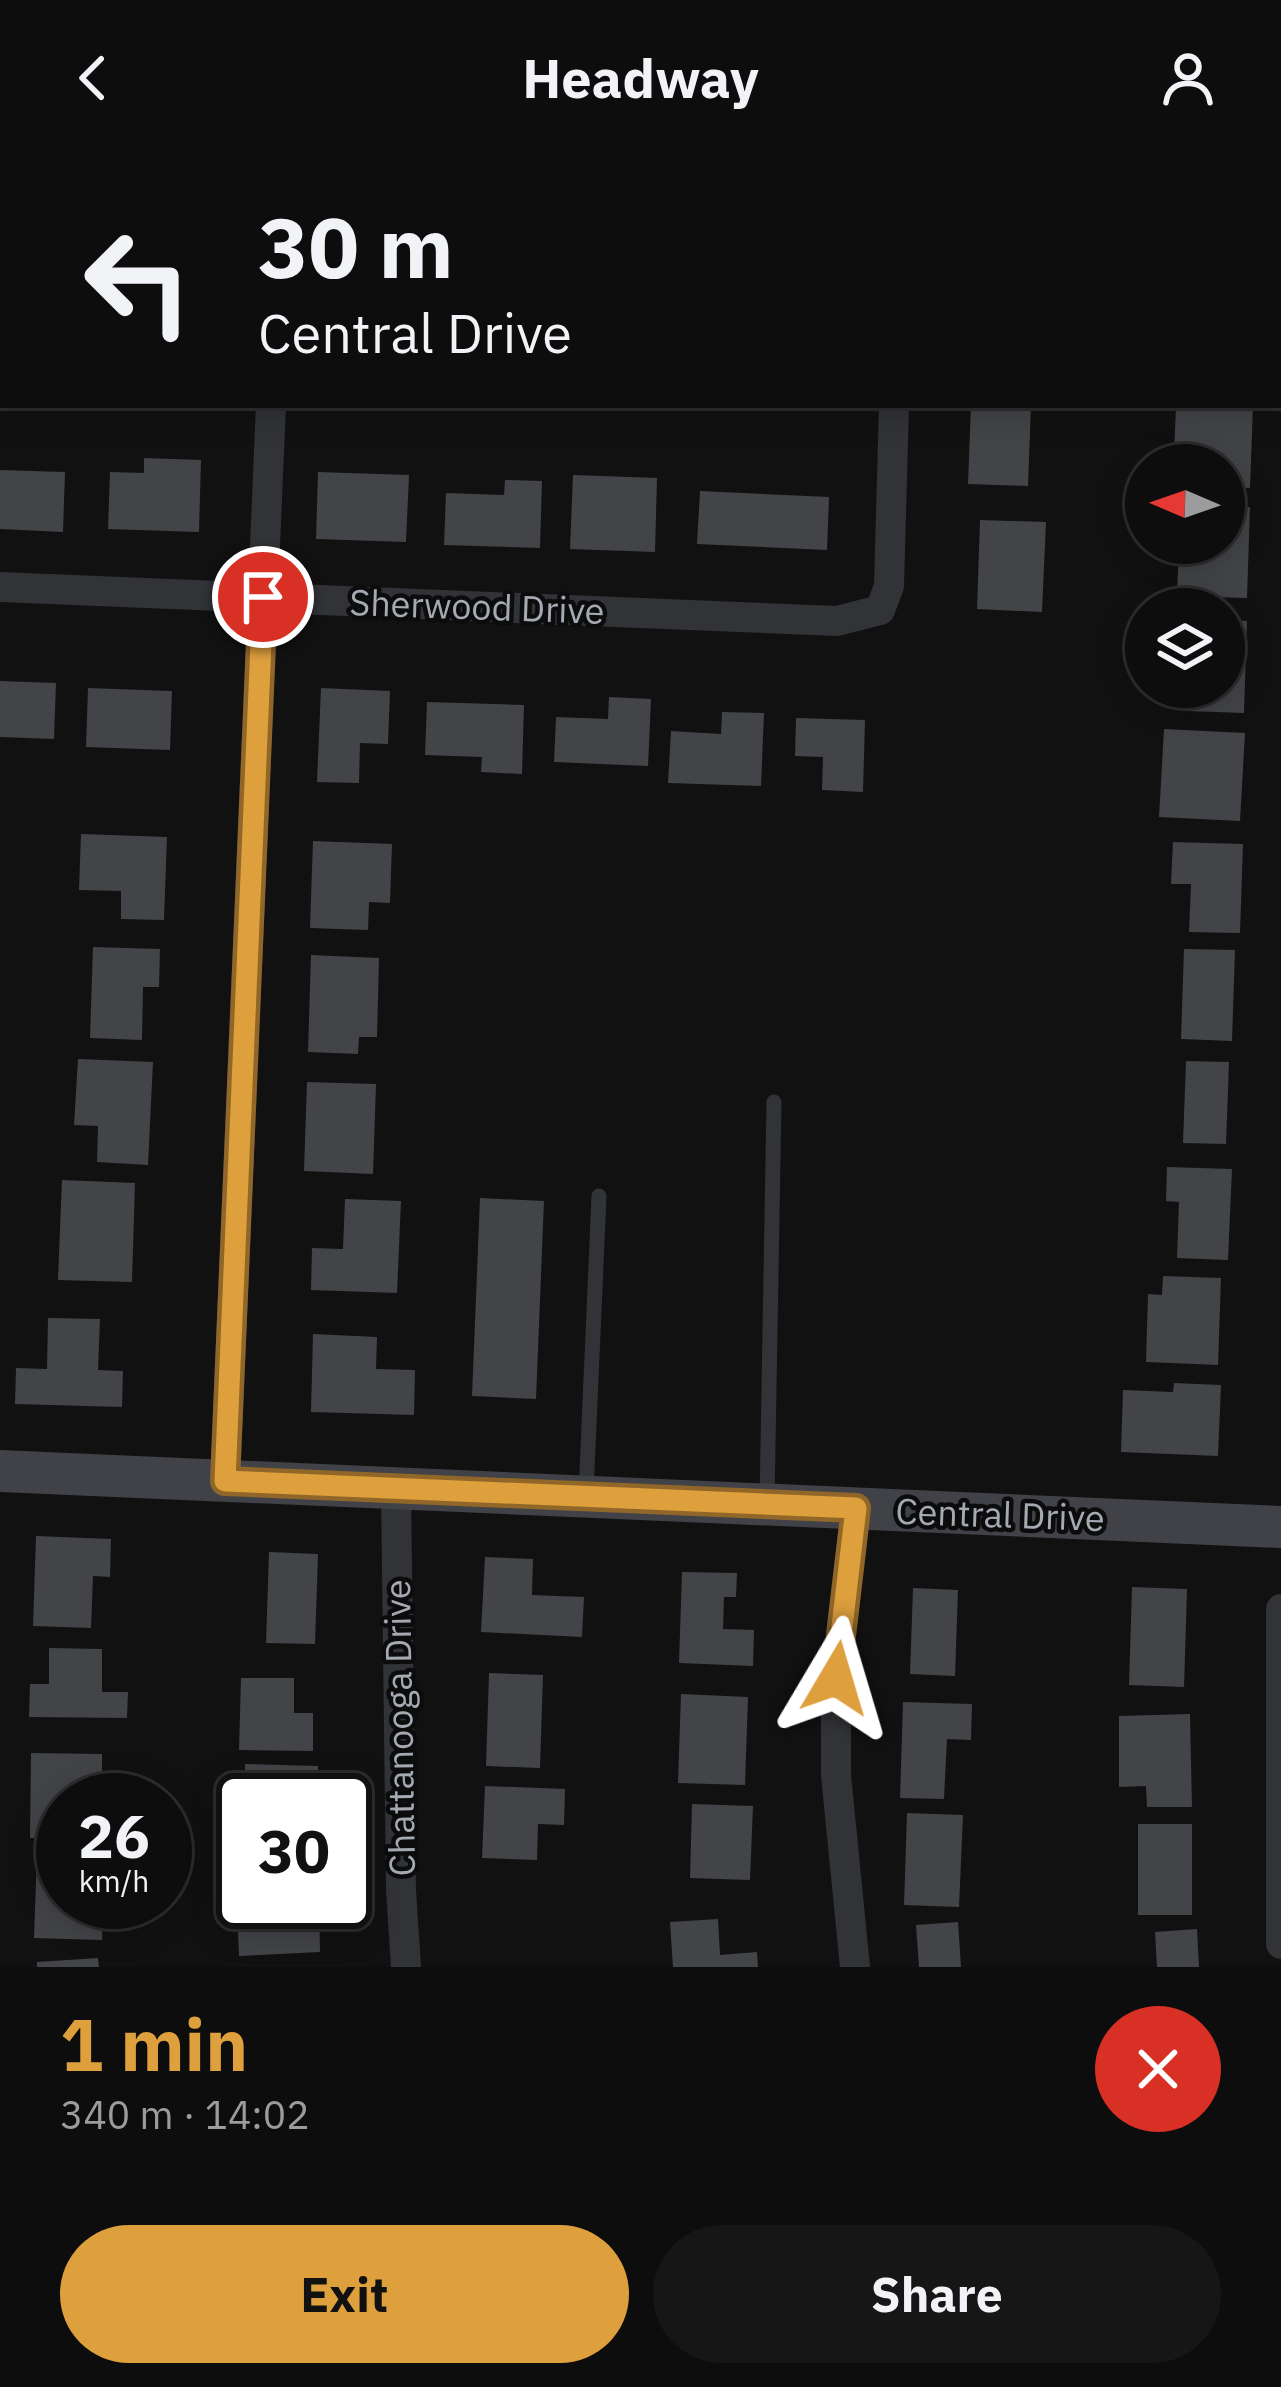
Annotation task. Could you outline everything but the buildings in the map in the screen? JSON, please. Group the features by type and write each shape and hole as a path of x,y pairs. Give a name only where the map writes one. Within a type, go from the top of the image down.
{"main road":[{"name":"Central Drive","path":"0,1472 1281,1527"}],"street":[{"path":"225,1481 271,408"},
{"name":"Sherwood Drive","path":"0,586 837,621 880,610 889,586 894,408"},
{"name":"Chattanooga Drive","path":"397,1488 400,1890 406,1967"},
{"path":"855,1967 836,1775 836,1678 856,1508"},
{"path":"1281,1609 1281,1944"}],"lane":[{"path":"767,1504 775,1102"},
{"path":"586,1497 599,1196"}],"route":[{"path":"263,597 225,1481 856,1508 836,1678"}]}
